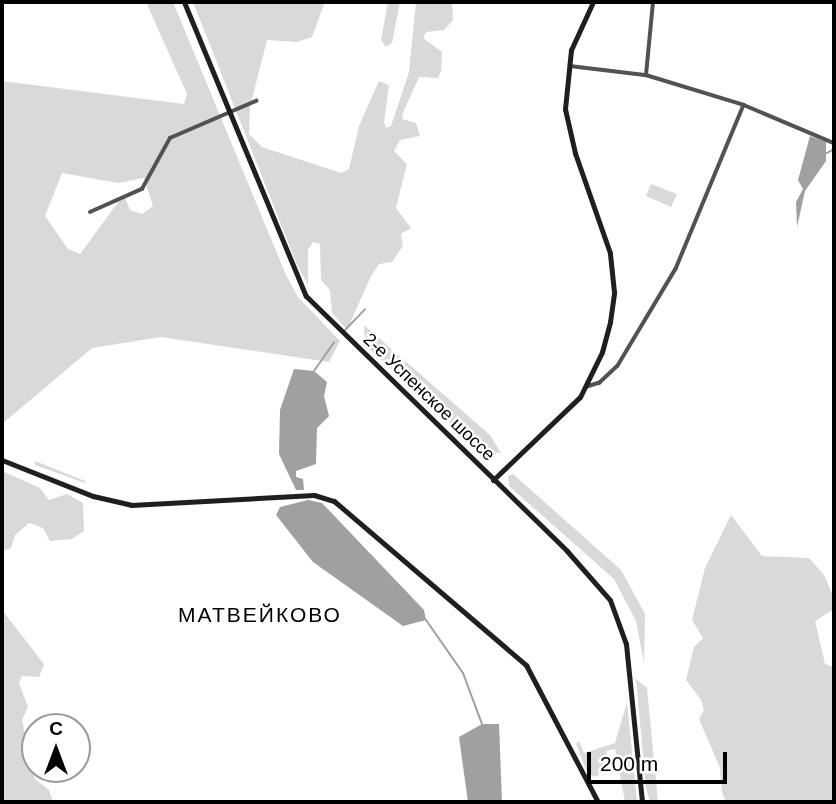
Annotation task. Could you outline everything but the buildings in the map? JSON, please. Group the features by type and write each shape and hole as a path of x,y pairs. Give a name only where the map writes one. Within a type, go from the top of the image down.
{"main road":[{"name":"2-е Успенское шоссе","path":"184,2 306,296 588,572 617,614 626,644 642,802"},
{"path":"493,480 587,387 610,322 613,274 568,129 568,66 580,25 593,2"},
{"path":"2,460 93,496 131,505 314,495 342,507 523,661 598,802"}],"street":[{"path":"646,75 644,58 653,2"},
{"path":"568,66 646,75 744,105 834,143"},
{"path":"90,212 142,189 170,138 256,101"},
{"path":"587,387 600,383 618,366 676,269 744,105"}],"shaded area":[{"path":"146,2 173,2 286,275 298,297 340,341 329,362 161,337 92,348 2,424 2,81 184,104 187,94","holes":["62,173 118,183 144,178 153,206 142,214 130,210 125,198 119,201 80,254 68,249 45,216"]},
{"path":"193,2 325,2 312,37 297,42 267,40 250,107 249,134 262,147 341,173 349,169 359,126 379,81 389,85 384,122 386,128 391,126 409,72 416,2 452,2 453,20 444,30 426,32 423,38 442,52 438,78 419,77 403,113 402,119 416,123 420,136 400,140 394,151 407,164 396,208 411,228 401,234 403,246 392,262 379,264 371,276 347,330 332,313 330,290 321,280 320,244 313,242 308,250 308,285 297,265"},
{"path":"388,2 400,2 392,43 386,47 381,40"},
{"path":"810,136 826,142 826,161 805,191 797,227 796,202 803,189 798,180"},
{"path":"651,184 677,194 671,207 646,196"},
{"path":"364,325 490,435 501,453 480,451 365,345"},
{"path":"294,369 314,371 327,382 324,396 329,416 317,428 316,464 296,471 296,477 303,479 304,490 296,490 279,454 280,410"},
{"path":"35,461 85,481 85,483 35,465"},
{"path":"2,471 40,488 49,500 67,494 83,503 84,531 72,539 50,541 43,528 29,523 15,535 11,548 2,551"},
{"path":"513,474 621,570 645,614 644,663 636,621 614,579 509,486 508,476"},
{"path":"308,500 322,503 424,610 426,620 403,626 313,562 276,515 280,507"},
{"path":"731,515 762,556 809,558 824,575 834,598 834,609 815,621 825,664 834,667 834,802 726,802 722,792 720,768 699,719 704,710 701,700 686,680 694,647 703,638 692,620 705,568"},
{"path":"2,610 44,664 39,677 22,676 19,683 28,707 25,713 21,713 21,783 40,783 49,790 53,802 2,802"},
{"path":"636,679 647,688 658,802 650,802 646,788"},
{"path":"627,702 637,802 625,802 615,749 606,751 611,767 595,777 587,772 576,744 579,741 584,753 615,743"},
{"path":"482,724 499,724 502,802 468,802 459,737"}],"waterway":[{"path":"825,154 834,149"},
{"path":"345,330 365,309"},
{"path":"314,371 334,342"},
{"path":"426,620 463,673 482,724"}],"district":[{"name":"МАТВЕЙКОВО","path":"260,615"}]}
